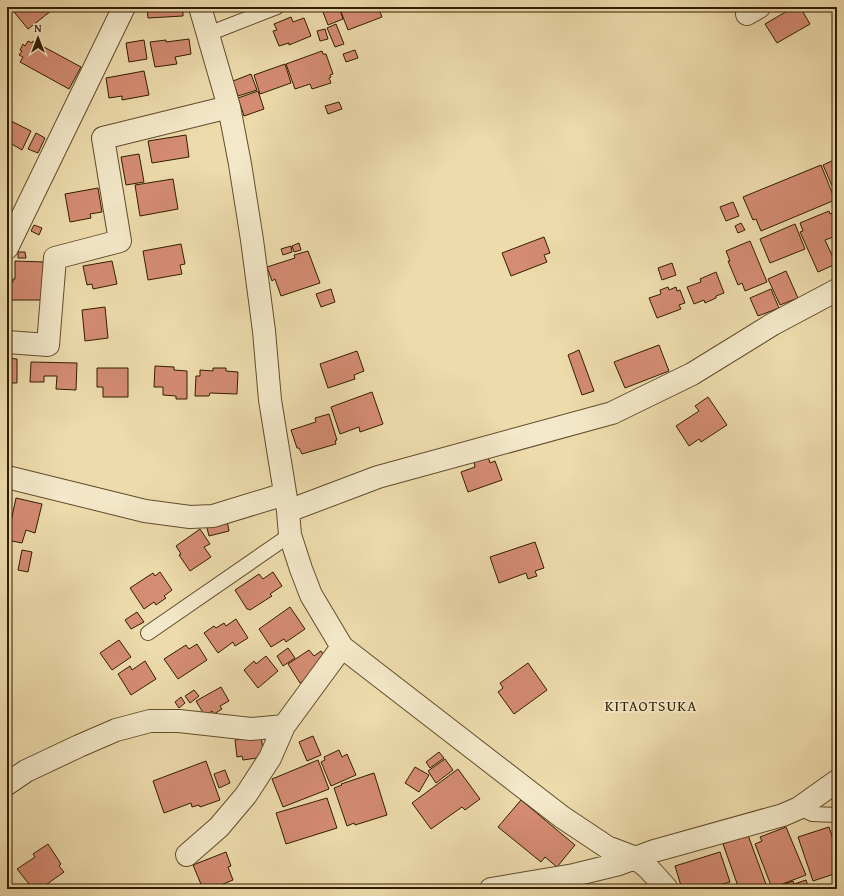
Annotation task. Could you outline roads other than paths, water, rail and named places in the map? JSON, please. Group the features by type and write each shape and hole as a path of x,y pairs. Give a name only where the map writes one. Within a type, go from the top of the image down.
{"street":[{"path":"7,248 124,7"},
{"path":"200,7 229,107 240,164 264,331 270,400 290,535 311,595 342,647 562,817 607,847 636,858 648,868 666,889"},
{"path":"7,342 48,345 55,258 120,241 103,138 229,107"},
{"path":"7,477 145,511 190,517 213,516 286,502 612,413 692,374 773,324 837,290"},
{"path":"187,855 219,827 246,796 270,758 284,726 342,647"},
{"path":"7,784 26,772 79,746 116,730 150,721 180,721 252,729 284,726"},
{"path":"492,889 574,875 619,864 654,851 783,815 799,808 837,781"}],"lane":[{"path":"208,34 277,7"},
{"path":"148,633 290,535"},
{"path":"799,808 812,814 837,815"}],"district":[{"name":"KITAOTSUKA","path":"651,706"}]}
